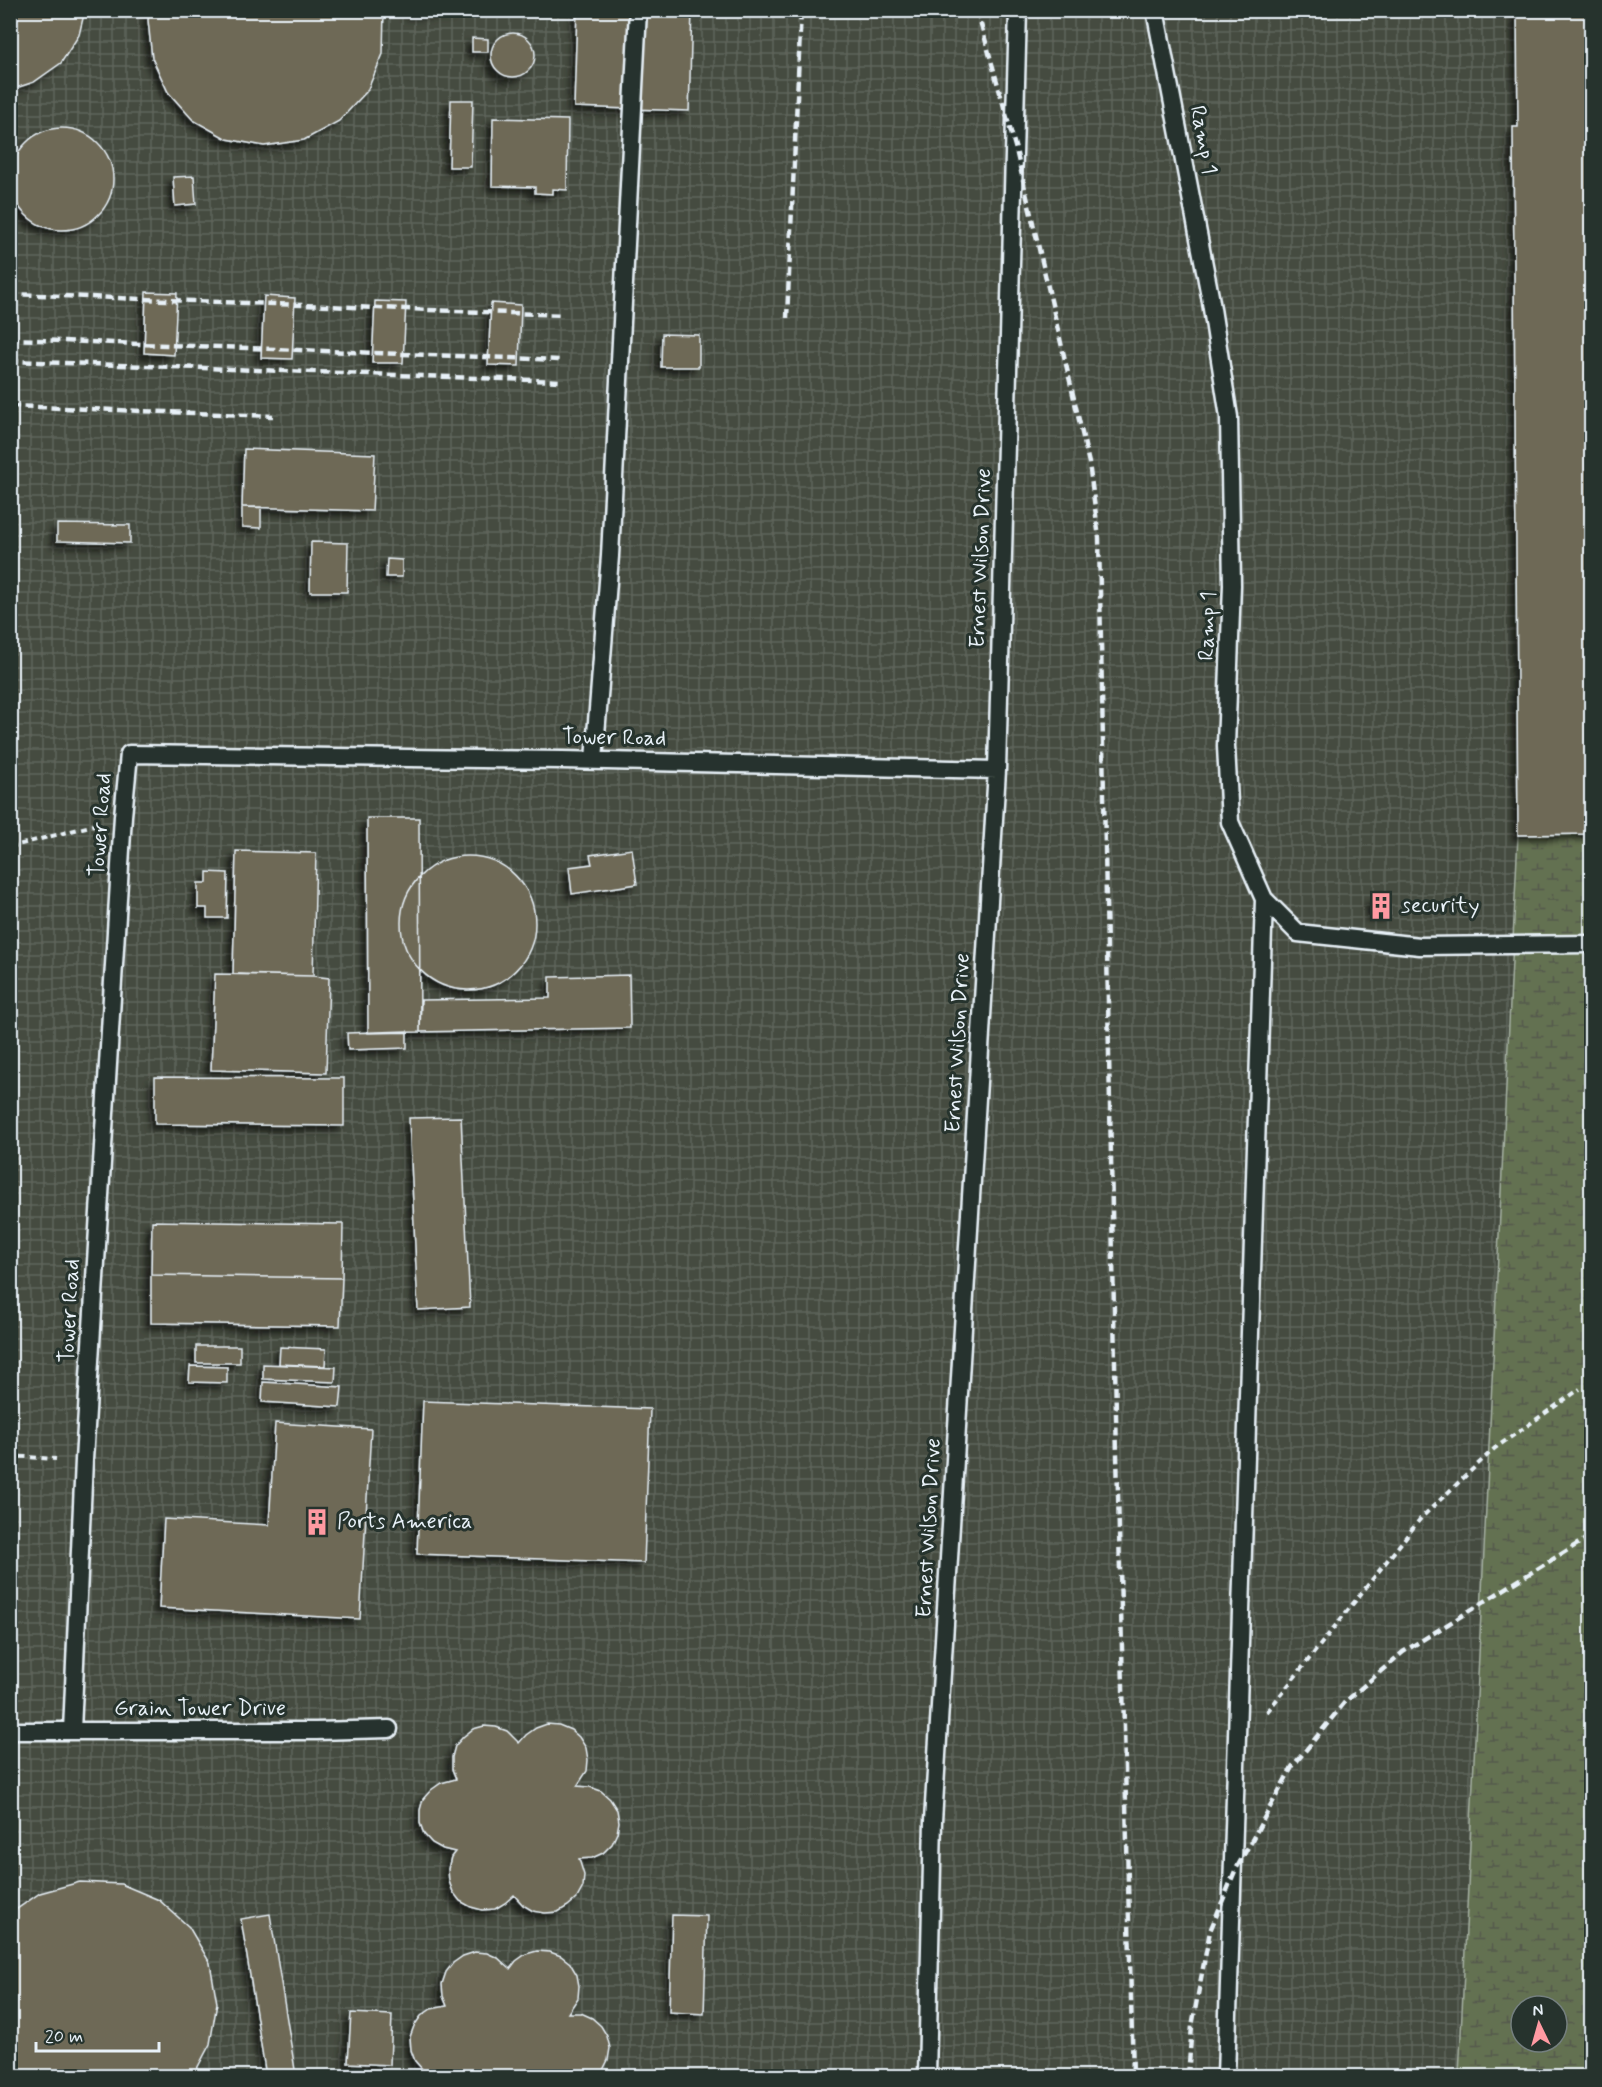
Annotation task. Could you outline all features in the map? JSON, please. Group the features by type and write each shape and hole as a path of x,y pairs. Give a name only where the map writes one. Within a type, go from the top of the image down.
{"lane":[{"path":"594,760 610,556 638,10"},
{"name":"Ernest Wilson Drive","path":"927,2076 933,1821 997,770 1018,10"},
{"name":"Ramp 1","path":"1155,10 1210,296 1228,417 1232,585 1226,747 1230,822 1264,899 1298,933 1420,945 1592,944"},
{"name":"Tower Road","path":"72,1731 84,1460 123,816 129,754 594,760 997,770"},
{"path":"1226,2076 1264,899"},
{"name":"Grain Tower Drive","path":"10,1731 389,1729"}],"path":[{"path":"10,847 123,816"},
{"path":"1237,1750 1421,1518 1495,1448 1580,1389"},
{"path":"10,1456 84,1460"}],"shaded area":[{"path":"11,11 1591,11 1591,2076 11,2076"}],"green space":[{"path":"1591,833 1591,2076 1459,2076 1518,835"}],"building":[{"path":"10,10 85,10 79,35 61,63 34,82 10,90"},
{"path":"150,10 384,10 383,54 367,91 339,121 304,140 264,146 227,139 193,120 168,92 152,58 148,20"},
{"path":"410,10 458,10 458,12 410,13"},
{"path":"577,10 692,10 689,111 574,107"},
{"path":"1517,10 1592,10 1592,834 1518,835 1513,127 1518,127"},
{"path":"513,33 528,40 535,55 528,70 513,77 498,70 491,55 498,40"},
{"path":"472,38 488,39 488,52 472,52"},
{"path":"451,100 473,100 471,167 449,167"},
{"path":"493,118 568,120 567,190 553,189 553,194 535,193 535,187 492,186"},
{"path":"62,128 82,132 98,143 109,159 113,179 109,199 98,215 82,226 62,230 42,226 26,215 15,199 11,179 15,159 26,143 42,132"},
{"path":"194,176 196,204 175,206 173,177"},
{"path":"146,292 177,293 174,355 144,353"},
{"path":"264,296 295,298 292,359 261,358"},
{"path":"375,301 406,302 403,363 372,363"},
{"path":"491,303 521,305 519,366 488,365"},
{"path":"662,334 699,335 699,367 661,367"},
{"path":"244,449 375,454 372,511 242,507"},
{"path":"242,507 261,507 261,528 242,527"},
{"path":"57,524 130,525 130,543 57,541"},
{"path":"311,542 348,543 347,592 310,592"},
{"path":"387,559 402,560 402,577 386,577"},
{"path":"367,818 419,818 420,1032 368,1033"},
{"path":"632,849 637,884 572,894 569,867 592,864 590,855"},
{"path":"236,851 316,853 313,976 233,974"},
{"path":"468,856 494,861 516,875 530,897 535,923 530,949 516,971 494,985 468,990 442,985 420,971 406,949 401,923 406,897 420,875 442,861"},
{"path":"207,872 228,873 227,918 207,918 207,908 198,908 198,883 207,883"},
{"name":"security","path":"1372,898 1389,898 1390,915 1372,915"},
{"path":"215,974 329,978 326,1073 211,1070"},
{"path":"629,975 630,1028 420,1032 421,1000 550,998 550,977"},
{"path":"407,1031 407,1048 348,1050 347,1033"},
{"path":"155,1077 344,1078 344,1126 155,1124"},
{"path":"461,1117 470,1307 418,1310 409,1118"},
{"path":"152,1221 343,1224 342,1278 151,1275"},
{"path":"151,1275 342,1278 340,1326 151,1323"},
{"path":"196,1346 240,1346 240,1363 196,1363"},
{"path":"280,1347 326,1349 325,1366 279,1364"},
{"path":"263,1364 336,1367 335,1382 263,1379"},
{"path":"190,1366 227,1367 227,1383 189,1382"},
{"path":"263,1382 342,1387 340,1407 262,1402"},
{"path":"423,1401 650,1409 644,1563 417,1554"},
{"name":"Ports America","path":"275,1423 371,1429 360,1619 159,1608 164,1519 269,1525"},
{"path":"547,1724 559,1725 571,1730 579,1737 586,1748 588,1760 587,1771 577,1786 601,1791 610,1799 617,1810 619,1822 617,1833 612,1844 603,1853 592,1858 579,1859 584,1875 583,1887 577,1898 558,1912 533,1911 523,1905 514,1895 495,1909 482,1910 471,1907 460,1901 449,1881 448,1869 455,1852 432,1843 424,1834 420,1823 423,1799 441,1783 456,1779 452,1769 455,1746 473,1729 484,1726 496,1727 507,1731 519,1743 536,1728"},
{"path":"80,1882 121,1884 159,1900 189,1927 210,1963 217,2003 210,2044 193,2076 10,2076 10,1914 40,1893"},
{"path":"270,1914 296,2076 266,2076 241,1919"},
{"path":"672,1915 707,1916 704,2014 669,2012"},
{"path":"537,1951 561,1956 570,1963 577,1975 578,1998 568,2013 581,2013 592,2018 601,2026 610,2048 603,2070 597,2076 434,2076 423,2070 415,2061 410,2037 421,2016 431,2009 447,2006 442,1984 446,1972 453,1963 475,1952 487,1953 498,1958 510,1969 526,1954"},
{"path":"351,2013 392,2015 390,2065 348,2063"}],"railway":[{"path":"787,318 801,10"},
{"path":"977,10 1016,150 1089,463 1099,538 1116,1415 1133,2076"},
{"path":"10,294 563,315"},
{"path":"10,339 561,360"},
{"path":"10,361 560,381"},
{"path":"10,406 273,416"},
{"path":"1188,2076 1192,2026 1210,1931 1235,1871 1292,1767 1345,1702 1403,1652 1592,1535"}],"place":[{"name":"security","path":"1381,906"},
{"name":"Ports America","path":"317,1522"}]}
